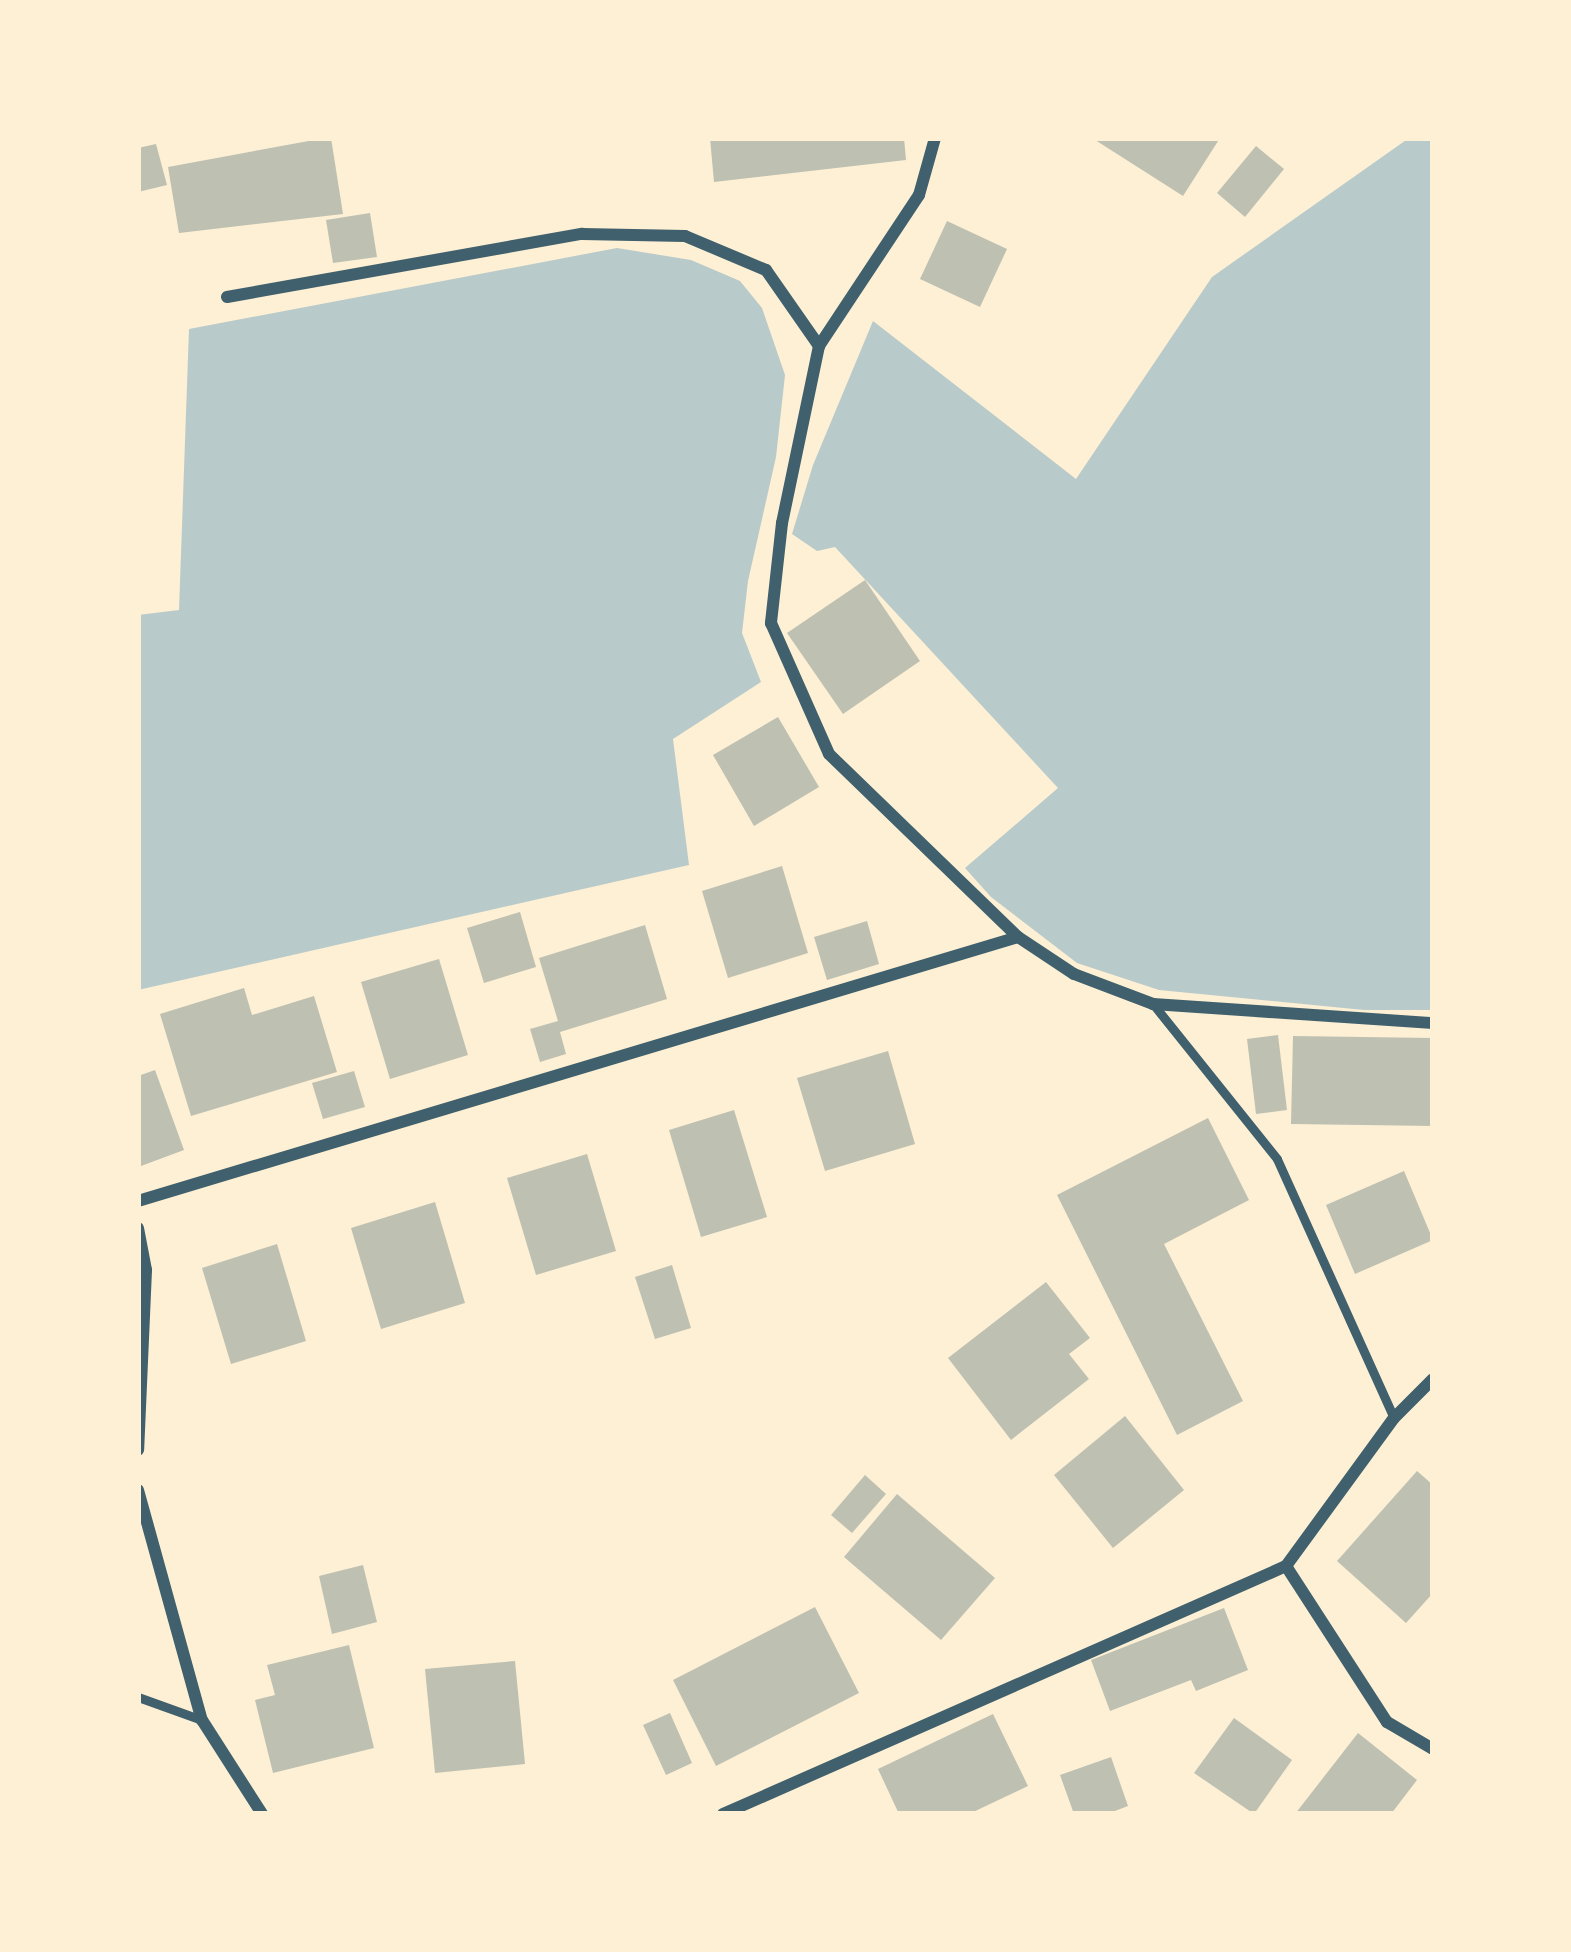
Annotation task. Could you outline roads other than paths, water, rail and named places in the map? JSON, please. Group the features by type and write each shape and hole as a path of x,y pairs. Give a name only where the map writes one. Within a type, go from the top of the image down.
{"street":[{"path":"934,138 920,195 819,346 782,523 771,623 830,754 1018,938 1074,974 1154,1004 1433,1023"},
{"path":"227,297 582,233 685,236 766,270 819,346"},
{"path":"138,1201 1018,938"},
{"path":"138,1228 146,1270 138,1450"},
{"path":"723,1814 1286,1566 1394,1418 1433,1379"},
{"path":"138,1490 202,1720 262,1814"},
{"path":"1286,1566 1387,1722 1433,1749"}],"lane":[{"path":"1154,1004 1277,1159 1394,1418"},
{"path":"138,1697 202,1720"}]}
